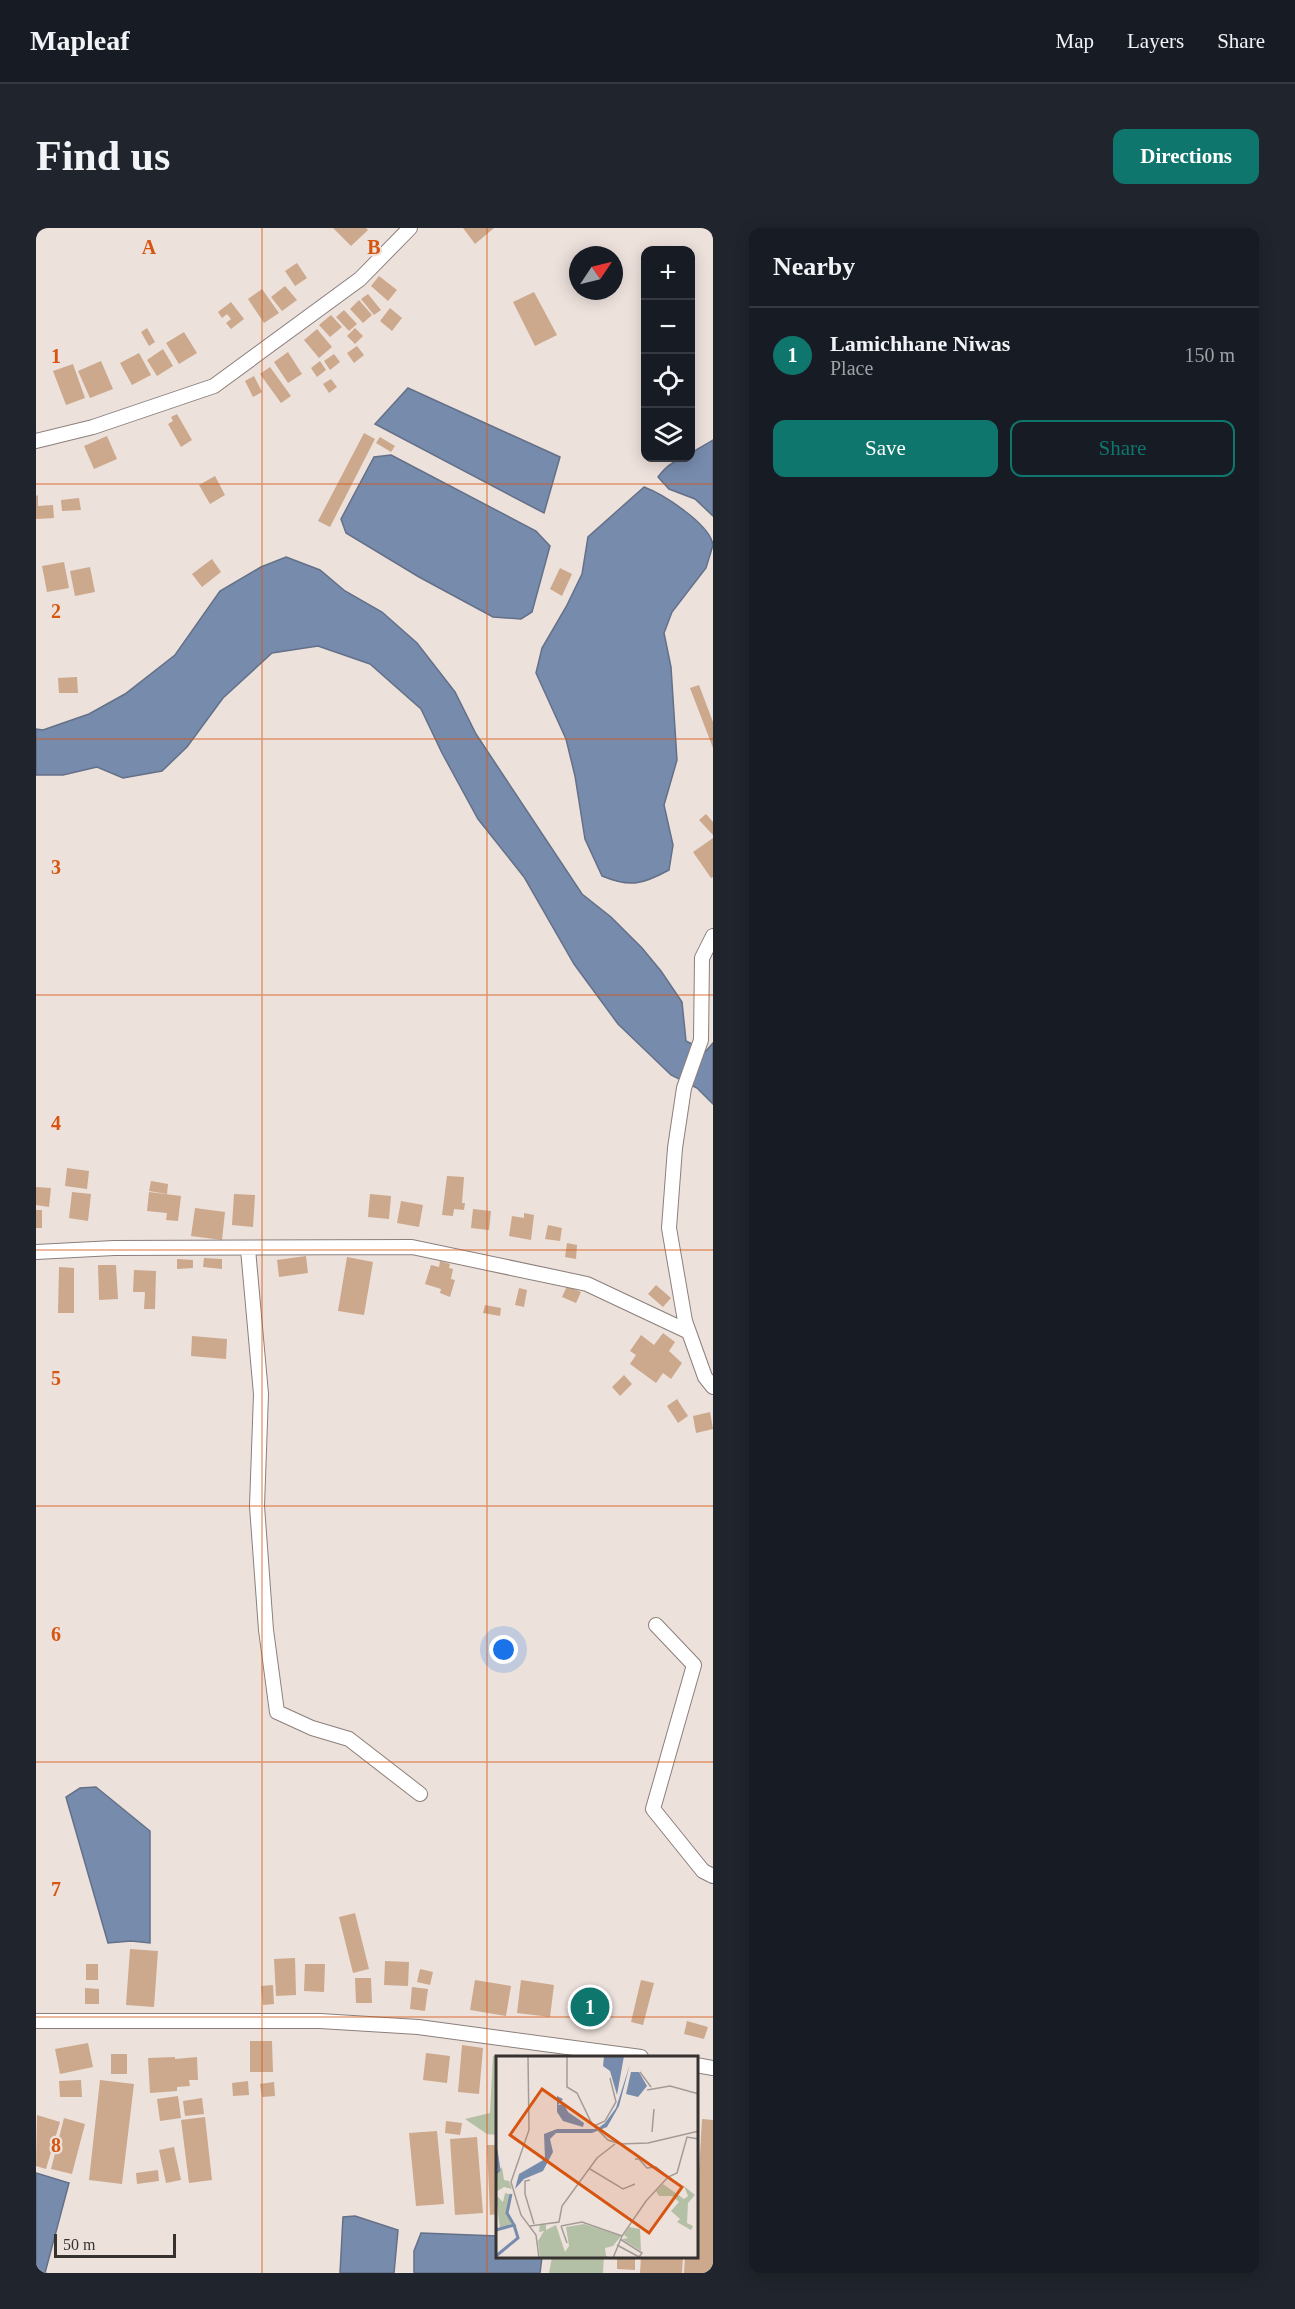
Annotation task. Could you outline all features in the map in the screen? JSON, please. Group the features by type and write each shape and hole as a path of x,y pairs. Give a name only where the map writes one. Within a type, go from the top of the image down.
{"street":[{"path":"36,441 93,427 214,386 360,279 410,228"},
{"path":"713,936 702,958 708,996 701,1040 684,1088 675,1148 669,1228 685,1321 705,1377 713,1387"},
{"path":"36,1252 114,1248 412,1247 587,1284 689,1332"},
{"path":"248,1249 261,1394 257,1506 266,1630 277,1712 312,1728 349,1739 420,1794"},
{"path":"656,1625 694,1665 653,1809 703,1871 713,1876"},
{"path":"36,2021 321,2021 418,2026 634,2056"},
{"path":"698,2065 713,2068"}],"green space":[{"path":"493,2056 496,2056 496,2135 487,2134 465,2119 490,2113"},
{"path":"552,2258 604,2258 603,2273 549,2273"}],"water":[{"path":"408,388 560,457 544,513 375,424"},
{"path":"713,440 713,516 695,499 669,489 658,477 674,462 695,462 695,451"},
{"path":"391,455 536,531 550,546 532,612 521,619 493,617 419,577 346,533 341,519 374,457"},
{"path":"644,487 662,496 695,519 704,528 713,545 706,568 672,612 664,633 671,667 677,760 664,805 673,845 669,870 652,879 629,883 602,876 585,839 575,776 566,739 536,673 542,648 582,574 588,537"},
{"path":"286,557 320,570 345,591 382,612 417,643 455,692 476,734 582,894 611,917 642,948 682,1002 686,1041 706,1051 713,1043 713,1104 697,1088 671,1075 618,1024 574,964 524,877 478,819 421,709 370,664 318,646 272,653 223,698 187,747 162,771 123,778 97,767 63,775 36,775 36,729 43,730 89,714 125,694 175,655 220,591 261,567"},
{"path":"96,1787 150,1831 150,1943 131,1941 108,1943 66,1797 80,1788"},
{"path":"36,2173 69,2183 45,2273 36,2273"},
{"path":"355,2216 398,2230 394,2273 340,2273 343,2217"},
{"path":"421,2233 496,2236 496,2258 542,2258 540,2273 414,2273 414,2251"}],"building":[{"path":"333,228 366,228 368,230 351,246"},
{"path":"463,228 494,228 475,244"},
{"path":"297,263 307,278 295,286 285,271"},
{"path":"379,276 397,290 388,301 371,286"},
{"path":"285,286 297,300 282,311 271,297"},
{"path":"262,289 279,313 264,323 248,299"},
{"path":"534,292 557,335 535,346 513,302"},
{"path":"368,294 381,310 374,315 361,299"},
{"path":"359,300 372,315 363,323 350,309"},
{"path":"231,302 244,319 231,329 226,323 231,319 227,314 222,318 218,312"},
{"path":"390,308 402,318 392,331 380,321"},
{"path":"344,310 357,324 349,331 336,317"},
{"path":"331,315 342,327 330,337 319,325"},
{"path":"147,328 155,342 149,346 141,332"},
{"path":"355,328 363,336 355,344 347,336"},
{"path":"317,329 332,347 319,358 304,340"},
{"path":"184,332 197,353 179,364 166,343"},
{"path":"357,346 364,355 354,363 347,353"},
{"path":"163,349 173,366 157,376 147,360"},
{"path":"288,352 302,374 288,383 274,362"},
{"path":"139,353 151,375 132,385 120,363"},
{"path":"334,354 340,362 330,370 324,361"},
{"path":"101,361 113,389 90,398 78,371"},
{"path":"320,361 326,370 317,377 311,368"},
{"path":"73,364 85,398 66,405 53,371"},
{"path":"270,367 291,396 281,403 260,374"},
{"path":"254,376 262,392 253,397 245,381"},
{"path":"331,379 337,387 329,393 323,384"},
{"path":"177,414 192,440 181,447 168,424 173,421 171,417"},
{"path":"364,433 375,439 330,527 318,521"},
{"path":"107,436 117,459 94,469 84,446"},
{"path":"380,437 395,446 391,452 376,443"},
{"path":"215,476 225,495 210,504 199,485"},
{"path":"38,495 38,506 53,505 54,518 36,519 36,496"},
{"path":"79,498 81,510 62,511 61,500"},
{"path":"212,559 221,572 202,587 192,574"},
{"path":"64,562 69,588 47,592 42,566"},
{"path":"90,567 95,592 75,596 70,571"},
{"path":"560,568 572,574 562,596 550,589"},
{"path":"77,677 78,693 59,693 58,678"},
{"path":"699,685 713,722 713,748 690,688"},
{"path":"706,814 713,822 713,835 699,820"},
{"path":"713,838 713,877 711,878 693,852"},
{"path":"67,1168 89,1171 87,1189 65,1186"},
{"path":"447,1176 464,1177 462,1203 465,1203 464,1210 454,1209 453,1216 442,1215"},
{"path":"151,1181 168,1184 167,1194 149,1191"},
{"path":"36,1187 51,1188 49,1207 36,1205"},
{"path":"72,1192 91,1194 88,1221 69,1218"},
{"path":"149,1192 181,1196 178,1221 166,1220 167,1213 147,1211"},
{"path":"234,1194 255,1195 253,1227 232,1225"},
{"path":"370,1194 391,1196 389,1219 368,1217"},
{"path":"401,1201 423,1205 419,1227 397,1223"},
{"path":"195,1208 225,1212 222,1240 191,1236"},
{"path":"473,1209 491,1211 489,1230 471,1228"},
{"path":"36,1210 42,1210 42,1228 36,1228"},
{"path":"524,1213 534,1215 531,1240 509,1236 512,1216 524,1218"},
{"path":"548,1225 562,1228 560,1241 545,1239"},
{"path":"567,1243 577,1245 576,1259 565,1257"},
{"path":"306,1256 308,1273 279,1277 277,1260"},
{"path":"347,1257 373,1262 364,1315 338,1311"},
{"path":"204,1258 222,1259 222,1269 203,1267"},
{"path":"177,1259 193,1260 193,1268 177,1269"},
{"path":"440,1261 450,1264 449,1268 453,1269 451,1279 455,1280 450,1297 440,1293 441,1289 425,1284 431,1265 439,1267"},
{"path":"98,1265 116,1265 118,1299 99,1300"},
{"path":"59,1267 74,1268 74,1313 58,1313"},
{"path":"134,1270 156,1271 155,1309 144,1309 145,1292 133,1292"},
{"path":"656,1285 671,1298 663,1307 648,1294"},
{"path":"567,1286 581,1292 576,1303 562,1297"},
{"path":"519,1288 527,1290 524,1307 515,1305"},
{"path":"485,1305 501,1308 500,1316 483,1313"},
{"path":"663,1333 675,1342 669,1351 682,1363 671,1379 663,1373 656,1383 630,1364 636,1355 630,1351 641,1335 654,1345"},
{"path":"192,1336 227,1339 226,1359 191,1356"},
{"path":"624,1375 632,1384 620,1396 612,1387"},
{"path":"677,1399 688,1416 678,1423 667,1406"},
{"path":"710,1412 713,1429 696,1433 693,1416"},
{"path":"355,1913 369,1969 353,1973 339,1917"},
{"path":"130,1949 158,1951 154,2007 126,2005"},
{"path":"295,1958 296,1995 276,1996 274,1959"},
{"path":"385,1961 409,1962 408,1986 384,1985"},
{"path":"86,1964 98,1964 98,1980 86,1980"},
{"path":"305,1964 325,1964 324,1992 304,1991"},
{"path":"420,1969 433,1972 430,1985 417,1982"},
{"path":"355,1978 371,1978 372,2003 356,2003"},
{"path":"475,1980 511,1986 506,2016 470,2010"},
{"path":"521,1980 554,1985 550,2017 517,2013"},
{"path":"641,1980 654,1983 643,2025 631,2022"},
{"path":"273,1985 274,2004 263,2005 261,1986"},
{"path":"412,1987 428,1989 425,2011 410,2009"},
{"path":"85,1988 99,1989 99,2004 85,2004"},
{"path":"577,1993 606,1996 604,2021 574,2018"},
{"path":"687,2021 708,2027 704,2039 684,2034"},
{"path":"250,2041 272,2041 273,2072 250,2072"},
{"path":"88,2043 93,2067 60,2074 55,2049"},
{"path":"462,2045 483,2048 479,2094 458,2092"},
{"path":"426,2053 450,2056 447,2083 423,2080"},
{"path":"111,2054 127,2054 127,2074 111,2074"},
{"path":"175,2057 175,2059 197,2057 198,2080 189,2080 190,2086 177,2087 177,2091 150,2093 148,2058"},
{"path":"81,2080 82,2097 60,2097 59,2081"},
{"path":"100,2080 134,2084 122,2184 89,2180"},
{"path":"248,2081 249,2095 233,2096 232,2083"},
{"path":"274,2082 275,2096 262,2097 260,2084"},
{"path":"178,2096 181,2118 160,2121 157,2099"},
{"path":"202,2098 204,2114 185,2116 183,2101"},
{"path":"37,2115 60,2122 46,2169 36,2166"},
{"path":"205,2117 212,2180 189,2183 181,2120"},
{"path":"64,2118 85,2124 72,2174 51,2169"},
{"path":"702,2119 713,2120 713,2273 684,2273 685,2258 698,2258"},
{"path":"446,2121 462,2123 460,2135 445,2133"},
{"path":"437,2131 444,2204 416,2206 409,2133"},
{"path":"477,2137 483,2213 455,2215 450,2139"},
{"path":"487,2145 496,2145 496,2214 490,2215"},
{"path":"174,2147 181,2180 166,2183 159,2150"},
{"path":"158,2170 159,2181 137,2184 136,2173"},
{"path":"617,2258 635,2258 635,2270 617,2269"},
{"path":"641,2258 683,2258 682,2273 640,2273"}],"place":[{"name":"Lamichhane Niwas","path":"590,2007"}]}
